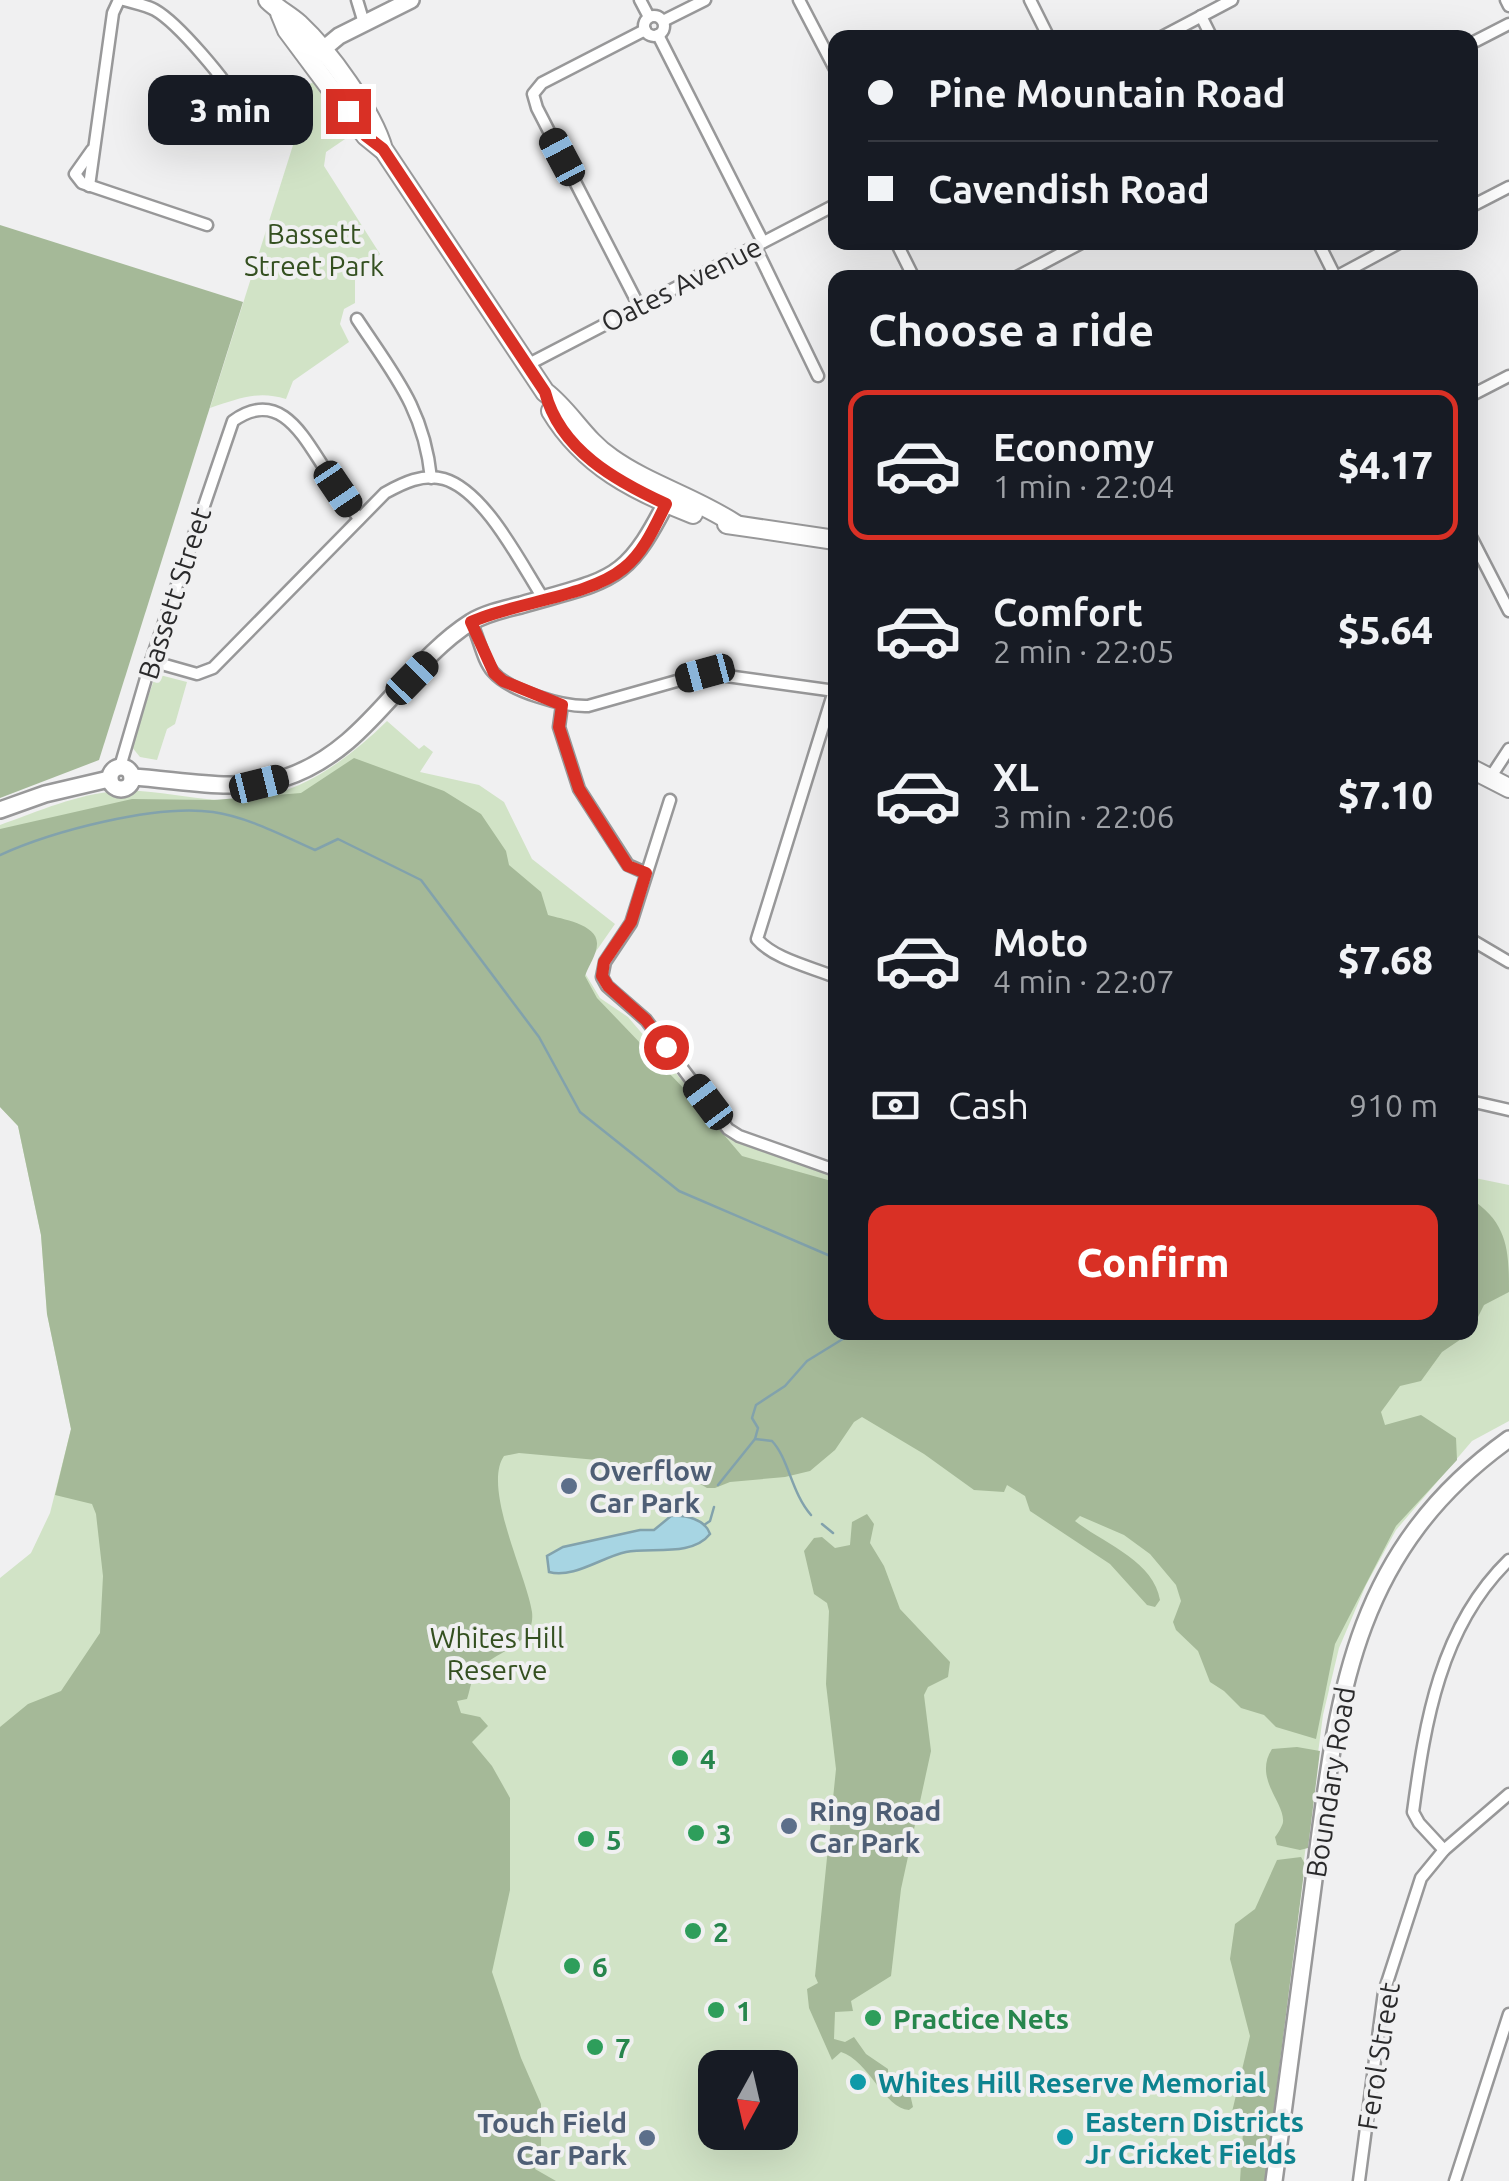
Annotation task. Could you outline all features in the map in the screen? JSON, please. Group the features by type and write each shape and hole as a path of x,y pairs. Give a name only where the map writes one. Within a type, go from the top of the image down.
{"main road":[{"path":"316,55 364,23 411,0"},
{"path":"274,6 296,22 366,136 383,149 545,392 558,423 588,458 618,479 669,498 712,521 828,539"},
{"path":"0,810 120,774 235,786 286,777 312,766 339,750 471,622 601,582 625,568 641,550 669,498"},
{"path":"1478,772 1509,788"},
{"name":"Boundary Road","path":"1274,2181 1331,1749 1353,1652 1368,1608 1400,1548 1476,1462 1509,1438"}],"street":[{"path":"207,225 89,186 75,174 96,145 112,12 122,0 153,8 168,19 232,90 240,106"},
{"path":"357,0 364,23"},
{"path":"640,0 649,17"},
{"path":"663,21 705,0"},
{"path":"799,0 828,56"},
{"path":"1030,0 1046,30"},
{"path":"1175,30 1232,0"},
{"path":"657,16 663,21 664,29 658,35 650,36 645,30 644,23 649,17 657,16"},
{"path":"1200,16 1208,30"},
{"path":"1478,40 1509,24"},
{"path":"639,306 533,94 542,83 645,30"},
{"path":"658,35 818,376"},
{"path":"1478,203 1509,187"},
{"name":"Oates Avenue","path":"527,365 828,209"},
{"path":"1030,270 1068,250"},
{"path":"1348,270 1386,250"},
{"path":"357,319 414,405 428,446 432,478"},
{"path":"1478,392 1509,376"},
{"name":"Bassett Street","path":"120,774 151,662 233,421 260,409 288,418 359,518"},
{"path":"151,662 197,674 213,668 385,493 402,484 432,478 466,490 484,510 543,598"},
{"path":"1478,550 1509,610"},
{"path":"471,622 494,673 503,681 562,705 588,706 705,673 828,690"},
{"path":"562,705 559,727 579,789 628,866 646,873"},
{"path":"828,713 757,939 760,944 828,975"},
{"path":"1490,778 1509,749"},
{"path":"670,800 631,922 604,962 602,976 646,1020 728,1129 828,1168"},
{"path":"1478,944 1509,962"},
{"path":"1478,1103 1509,1110"},
{"path":"1444,1850 1413,1812 1424,1726 1444,1662 1459,1630 1509,1560"},
{"name":"Ferol Street","path":"1359,2181 1384,1992 1421,1878 1444,1850 1509,1794"},
{"path":"1455,2181 1509,2014"}],"green space":[{"name":"Bassett Street Park","path":"314,82 351,135 326,152 324,166 380,254 355,280 355,303 344,309 340,324 349,342 293,381 286,399 257,396 210,408 306,104 252,109"},
{"path":"0,225 243,302 99,760 0,798"},
{"path":"156,674 187,682 175,724 167,729 157,760 140,757 131,746"},
{"name":"Whites Hill Reserve","path":"387,721 419,749 424,745 433,752 420,772 479,785 504,802 532,859 615,924 583,970 600,998 628,1017 732,1139 828,1173 828,1340 1478,1340 1478,1179 1509,1185 1509,1421 1472,1441 1396,1530 1366,1585 1339,1648 1323,1715 1262,2181 0,2181 0,1578 31,1553 50,1513 71,1429 47,1314 41,1235 18,1126 0,1107 0,825 73,799 118,791 218,800 267,796 331,767"},
{"name":"Whites Hill Reserve","path":"354,758 444,791 481,814 506,851 509,865 541,892 548,915 578,924 596,937 596,952 585,976 597,998 742,1156 828,1180 828,1340 1460,1340 1442,1352 1421,1381 1400,1386 1381,1412 1385,1425 1421,1415 1456,1438 1457,1460 1396,1526 1335,1644 1316,1739 1276,1727 1264,1715 1241,1708 1210,1682 1198,1651 1173,1622 1181,1601 1176,1585 1150,1554 1124,1535 1080,1516 1075,1521 1126,1554 1148,1574 1160,1600 1155,1607 1147,1605 1110,1564 1030,1511 1025,1496 1007,1485 1004,1492 974,1490 862,1417 854,1422 835,1450 810,1471 730,1482 715,1488 707,1488 687,1476 656,1476 642,1468 611,1467 597,1460 519,1453 504,1456 498,1489 532,1623 521,1640 477,1671 467,1699 457,1701 461,1713 480,1717 488,1726 472,1742 492,1766 510,1798 510,1890 492,1972 541,2104 541,2146 535,2169 556,2181 0,2181 0,1727 28,1704 61,1691 100,1633 103,1576 92,1504 55,1495 71,1429 47,1314 41,1235 18,1126 0,1107 0,829 132,799 214,800 301,793"},
{"name":"Whites Hill Reserve","path":"1478,1204 1499,1228 1508,1263 1509,1292 1484,1305 1478,1317"},
{"path":"867,1514 874,1524 870,1543 884,1566 900,1609 950,1662 948,1677 928,1687 924,1695 931,1751 901,1889 891,1976 851,2001 853,2011 835,2012 834,2039 845,2042 854,2037 866,2054 888,2069 892,2087 910,2094 913,2107 909,2110 892,2102 851,2057 841,2052 832,2060 809,2008 807,1989 818,1983 815,1976 836,1769 826,1684 829,1611 827,1603 814,1594 804,1551 814,1538 822,1537 835,1548 850,1545 852,1522"},
{"path":"1297,1747 1320,1751 1308,1848 1300,1850 1277,1845 1275,1837 1283,1823 1282,1815 1266,1770 1272,1749"},
{"path":"1301,1857 1305,1864 1265,2181 1240,2181 1243,2132 1232,2112 1250,2036 1230,1959 1235,1924 1255,1909 1277,1860"}],"water":[{"path":"671,1516 694,1519 710,1534 693,1546 626,1552 568,1573 549,1572 547,1556 563,1547 654,1530"}],"waterway":[{"path":"0,855 47,837 163,812 213,812 239,818 315,850 338,839 421,880 539,1037 580,1112 679,1191 828,1255"},
{"path":"718,1485 755,1439 758,1428 752,1418 756,1405 785,1386 807,1361 841,1340"},
{"path":"755,1439 772,1441 778,1448 811,1515"},
{"path":"704,1525 710,1521 714,1507"},
{"path":"822,1524 833,1533"}],"place":[{"name":"Overflow Car Park","path":"569,1486"},
{"name":"4","path":"680,1758"},
{"name":"Ring Road Car Park","path":"789,1826"},
{"name":"3","path":"696,1833"},
{"name":"5","path":"586,1839"},
{"name":"2","path":"693,1931"},
{"name":"6","path":"572,1966"},
{"name":"1","path":"716,2010"},
{"name":"Practice Nets","path":"873,2018"},
{"name":"7","path":"595,2047"},
{"name":"Whites Hill Reserve Memorial","path":"858,2082"},
{"name":"Eastern Districts Jr Cricket Fields","path":"1065,2137"},
{"name":"Touch Field Car Park","path":"647,2138"}],"route":[{"path":"348,111 366,136 383,149 545,392 549,408 571,441 607,473 666,504 641,550 609,578 471,622 494,673 503,681 562,705 559,727 579,789 628,866 646,873 631,922 604,962 602,976 646,1020 666,1047"}]}
